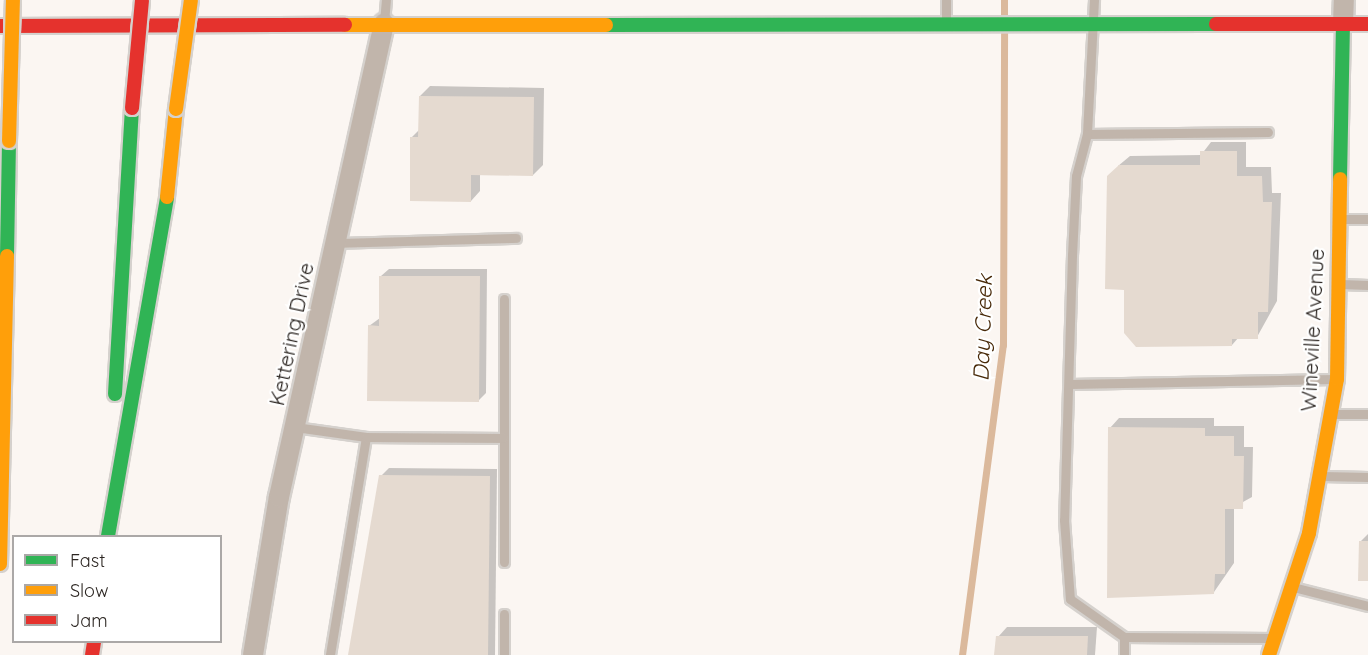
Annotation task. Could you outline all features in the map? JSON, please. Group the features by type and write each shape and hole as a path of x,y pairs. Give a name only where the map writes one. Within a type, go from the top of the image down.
{"main road":[{"path":"0,564 13,0"},
{"path":"108,535 132,108 142,0"},
{"path":"108,535 164,222 191,0"},
{"name":"Wineville Avenue","path":"1274,650 1293,587 1321,476 1337,379 1341,284 1343,24"},
{"path":"0,26 1368,24"}],"street":[{"name":"Wineville Avenue","path":"1343,24 1344,0"},
{"name":"Kettering Drive","path":"253,655 295,427 384,24"}],"lane":[{"path":"384,24 386,0"},
{"path":"946,0 946,24"},
{"path":"1094,0 1087,134 1076,176 1071,384 1064,520 1070,599 1124,637 1274,650"},
{"path":"1087,134 1268,132"},
{"path":"1341,219 1368,219"},
{"path":"336,243 516,238"},
{"path":"1341,284 1368,285"},
{"path":"504,299 504,562"},
{"path":"1071,384 1337,379"},
{"path":"1331,414 1368,414"},
{"path":"295,427 366,437 503,438"},
{"path":"330,655 366,437"},
{"path":"1321,476 1368,477"},
{"path":"1293,587 1368,606"},
{"path":"504,614 504,655"},
{"path":"1124,637 1124,655"}],"building":[{"path":"419,96 534,97 533,176 471,175 471,202 410,201 410,137 418,137"},
{"path":"1200,151 1237,151 1237,176 1262,176 1263,202 1272,202 1268,312 1258,312 1258,339 1232,339 1232,346 1136,347 1124,333 1124,290 1105,289 1107,176 1119,165 1200,165"},
{"path":"379,276 480,276 479,402 367,401 368,325 379,326"},
{"path":"1108,427 1205,428 1205,436 1234,436 1234,456 1244,456 1243,509 1225,509 1225,574 1215,574 1214,594 1107,598"},
{"path":"379,475 490,476 488,655 348,655"},
{"path":"1359,541 1368,541 1368,581 1358,581"},
{"path":"996,636 1088,636 1087,655 994,655"}],"waterway":[{"name":"Day Creek","path":"1004,0 1004,18"},
{"name":"Day Creek","path":"962,655 1003,345 1004,30"}],"traffic: fast":[{"path":"606,25 1216,24"},
{"path":"1340,179 1343,24"},
{"path":"115,394 132,108"},
{"path":"7,256 9,141"},
{"path":"108,535 167,197"}],"traffic: slow":[{"path":"9,141 13,0"},
{"path":"176,109 191,0"},
{"path":"345,25 606,25"},
{"path":"167,197 176,109"},
{"path":"1269,655 1309,533 1337,379 1340,179"},
{"path":"0,564 7,256"}],"traffic: jam":[{"path":"132,108 142,0"},
{"path":"1216,24 1368,24"},
{"path":"0,26 345,25"},
{"path":"92,655 94,643"}]}
